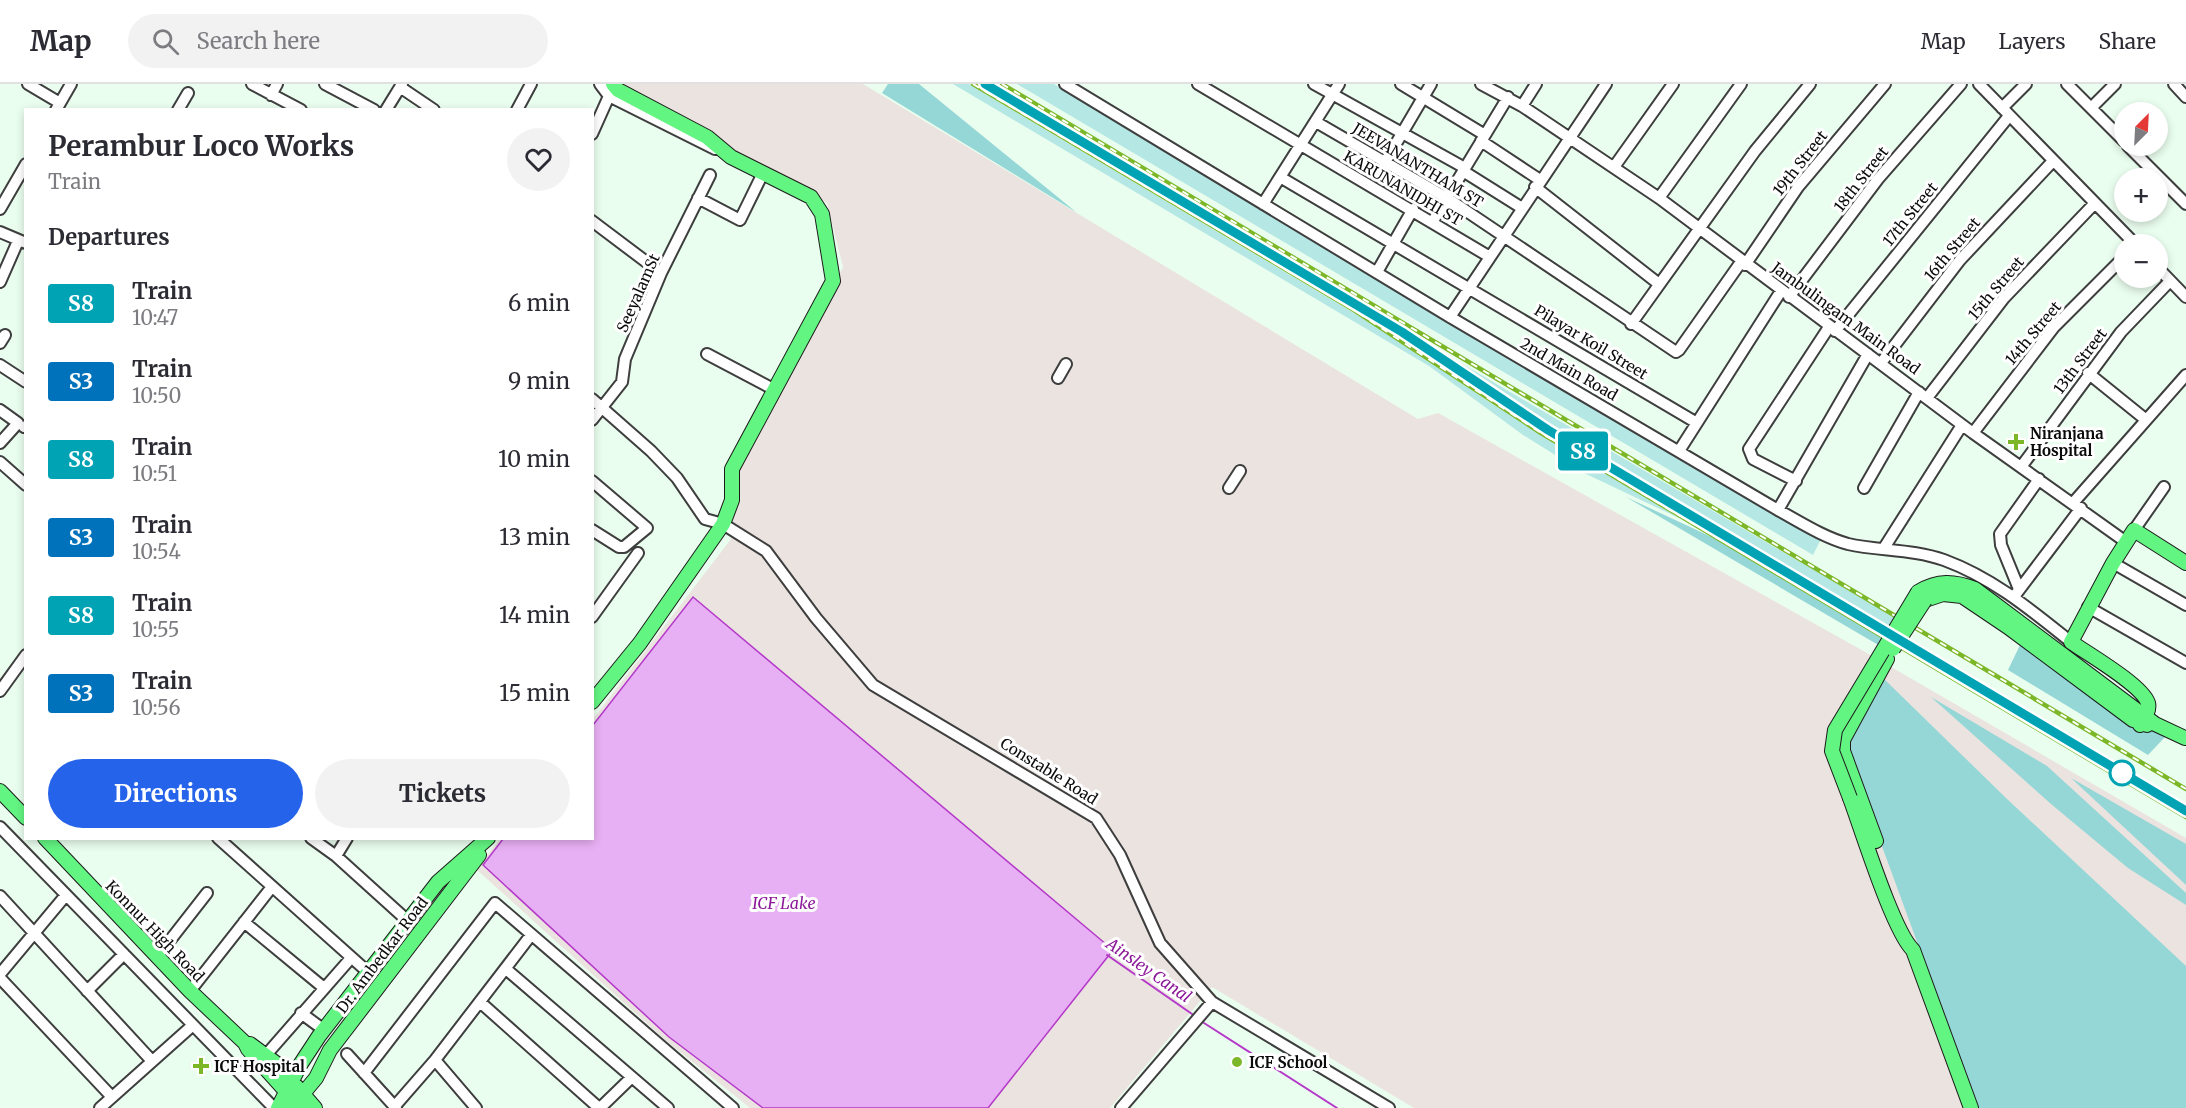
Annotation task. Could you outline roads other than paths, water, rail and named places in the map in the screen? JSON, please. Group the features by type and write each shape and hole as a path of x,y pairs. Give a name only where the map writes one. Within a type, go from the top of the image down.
{"main road":[{"path":"594,700 640,644 723,524 732,501 732,469 833,281 822,214 811,197 731,157 707,137 618,90 611,90"},
{"path":"2130,536 2088,607 2071,642 2139,690 2148,702 2147,721"},
{"name":"Jambulingam Main Road","path":"2130,536 2184,557"},
{"path":"1971,1108 1913,950 1907,945 1896,918 1853,792 1843,752 1843,740 1876,675 1928,586 1945,582 1975,589 2147,721 2185,738"},
{"path":"1853,792 1832,751 1835,730 1922,596"},
{"path":"0,791 24,816"},
{"name":"Konnur High Road","path":"47,840 190,991 245,1042 267,1072 289,1085"},
{"name":"Dr. Ambedkar Road","path":"276,1108 325,1029 438,882 487,840"},
{"name":"Dr. Ambedkar Road","path":"303,1103 336,1043 488,840"},
{"name":"Konnur High Road","path":"245,1042 266,1055 289,1085"},
{"path":"289,1085 303,1103"}],"street":[{"path":"28,84 58,107 71,84"},
{"path":"252,84 297,108"},
{"path":"271,95 277,84"},
{"path":"325,84 370,108"},
{"path":"518,108 531,84"},
{"path":"600,84 731,157"},
{"name":"2nd Main Road","path":"1065,84 1450,317 1778,510 1830,538 1850,544 1941,559 1977,574 2017,593 2071,642"},
{"name":"KARUNANIDHI ST","path":"1198,84 1490,256"},
{"path":"1314,84 1336,89 1402,134 1464,170 1522,208"},
{"path":"1401,84 1483,138 1659,284"},
{"path":"1384,164 1431,84"},
{"name":"Jambulingam Main Road","path":"1481,84 1508,97 1569,136 1659,198 1973,433 2077,506 2130,536"},
{"path":"1522,106 1536,84"},
{"path":"1450,317 1605,84"},
{"path":"1614,167 1673,84"},
{"path":"1659,198 1741,84"},
{"path":"1632,324 1755,151 1810,84"},
{"name":"19th Street","path":"1632,324 1678,352 1798,187 1885,84"},
{"name":"18th Street","path":"1679,451 1785,294 1878,179 1961,84"},
{"path":"1979,84 2125,234"},
{"name":"17th Street","path":"1796,481 1753,459 1749,449 1832,329 2026,84"},
{"path":"2067,84 2114,131"},
{"path":"2091,108 2115,84"},
{"path":"2174,84 2186,97"},
{"path":"387,108 400,86 431,108"},
{"path":"1263,204 1336,89"},
{"path":"594,129 611,90"},
{"path":"179,108 188,93"},
{"path":"1433,221 1508,97"},
{"name":"JEEVANANTHAM ST","path":"1316,122 1384,164 1447,198 1632,324"},
{"path":"2138,156 2186,204"},
{"name":"16th Street","path":"1881,363 1960,260 2053,161"},
{"path":"0,209 24,167"},
{"path":"698,198 740,220 763,172"},
{"name":"SeeyalamSt","path":"594,417 622,382 625,359 661,273 710,175"},
{"name":"Pilayar Koil Street","path":"1280,177 1697,423"},
{"name":"15th Street","path":"1864,488 1923,395 2004,298 2095,203"},
{"path":"1377,273 1413,209"},
{"path":"594,222 661,273"},
{"path":"0,232 22,242 0,282"},
{"name":"14th Street","path":"1973,433 2054,327 2114,267"},
{"path":"2170,281 2186,297"},
{"name":"13th Street","path":"2021,467 2088,373 2121,332 2170,281"},
{"path":"707,354 775,390"},
{"path":"1778,510 1868,354"},
{"path":"1058,378 1066,364"},
{"path":"0,365 24,381"},
{"path":"2088,373 2145,419"},
{"path":"2017,593 2077,506 2145,419 2186,375"},
{"name":"Constable Road","path":"594,400 603,406 676,478 705,519 723,524 766,551 816,618 873,685 1096,818 1120,855 1160,943 1212,1002 1389,1108"},
{"path":"0,410 23,426 0,443"},
{"path":"1884,548 1962,425"},
{"path":"0,462 24,483"},
{"path":"1230,488 1240,471"},
{"path":"2017,593 2001,545 2000,534 2039,480"},
{"path":"594,484 647,528 624,547 619,547 594,531"},
{"path":"2130,536 2164,487"},
{"path":"594,614 638,553"},
{"path":"2113,563 2186,604"},
{"path":"2088,607 2186,663"},
{"path":"0,691 24,658"},
{"path":"0,827 276,1108"},
{"path":"220,840 271,888 369,973"},
{"path":"314,840 336,856 409,922"},
{"path":"336,856 346,840"},
{"path":"190,991 271,888"},
{"path":"157,957 207,893"},
{"path":"66,895 0,976 112,1097"},
{"path":"0,896 152,1061"},
{"path":"364,1073 495,903 733,1108"},
{"path":"244,922 324,988"},
{"path":"347,1054 395,1107 507,969 531,935"},
{"path":"87,991 124,954"},
{"path":"266,1055 351,958"},
{"path":"507,969 668,1108"},
{"path":"480,1002 600,1108 632,1077"},
{"path":"1121,1108 1212,1002"},
{"path":"301,1013 325,1029 336,1043"},
{"path":"99,1108 193,1025"},
{"path":"435,1060 476,1108"},
{"path":"303,1103 324,1108"}],"water":[{"name":"ICF Lake","path":"693,597 1113,950 988,1108 763,1108 669,1037 483,865 502,840 594,840 594,724"}],"waterway":[{"name":"Ainsley Canal","path":"1107,955 1192,1014"},
{"name":"Ainsley Canal","path":"1204,1023 1337,1108"}],"railway":[{"path":"973,84 1354,310 1541,433 2186,817"},
{"path":"1002,84 2186,789"}],"train":[{"name":"S8","path":"985,84 1402,332 1548,430 2186,811"}],"place":[{"name":"Niranjana Hospital","path":"2016,442"},
{"name":"ICF School","path":"1237,1062"},
{"name":"ICF Hospital","path":"201,1066"}]}
